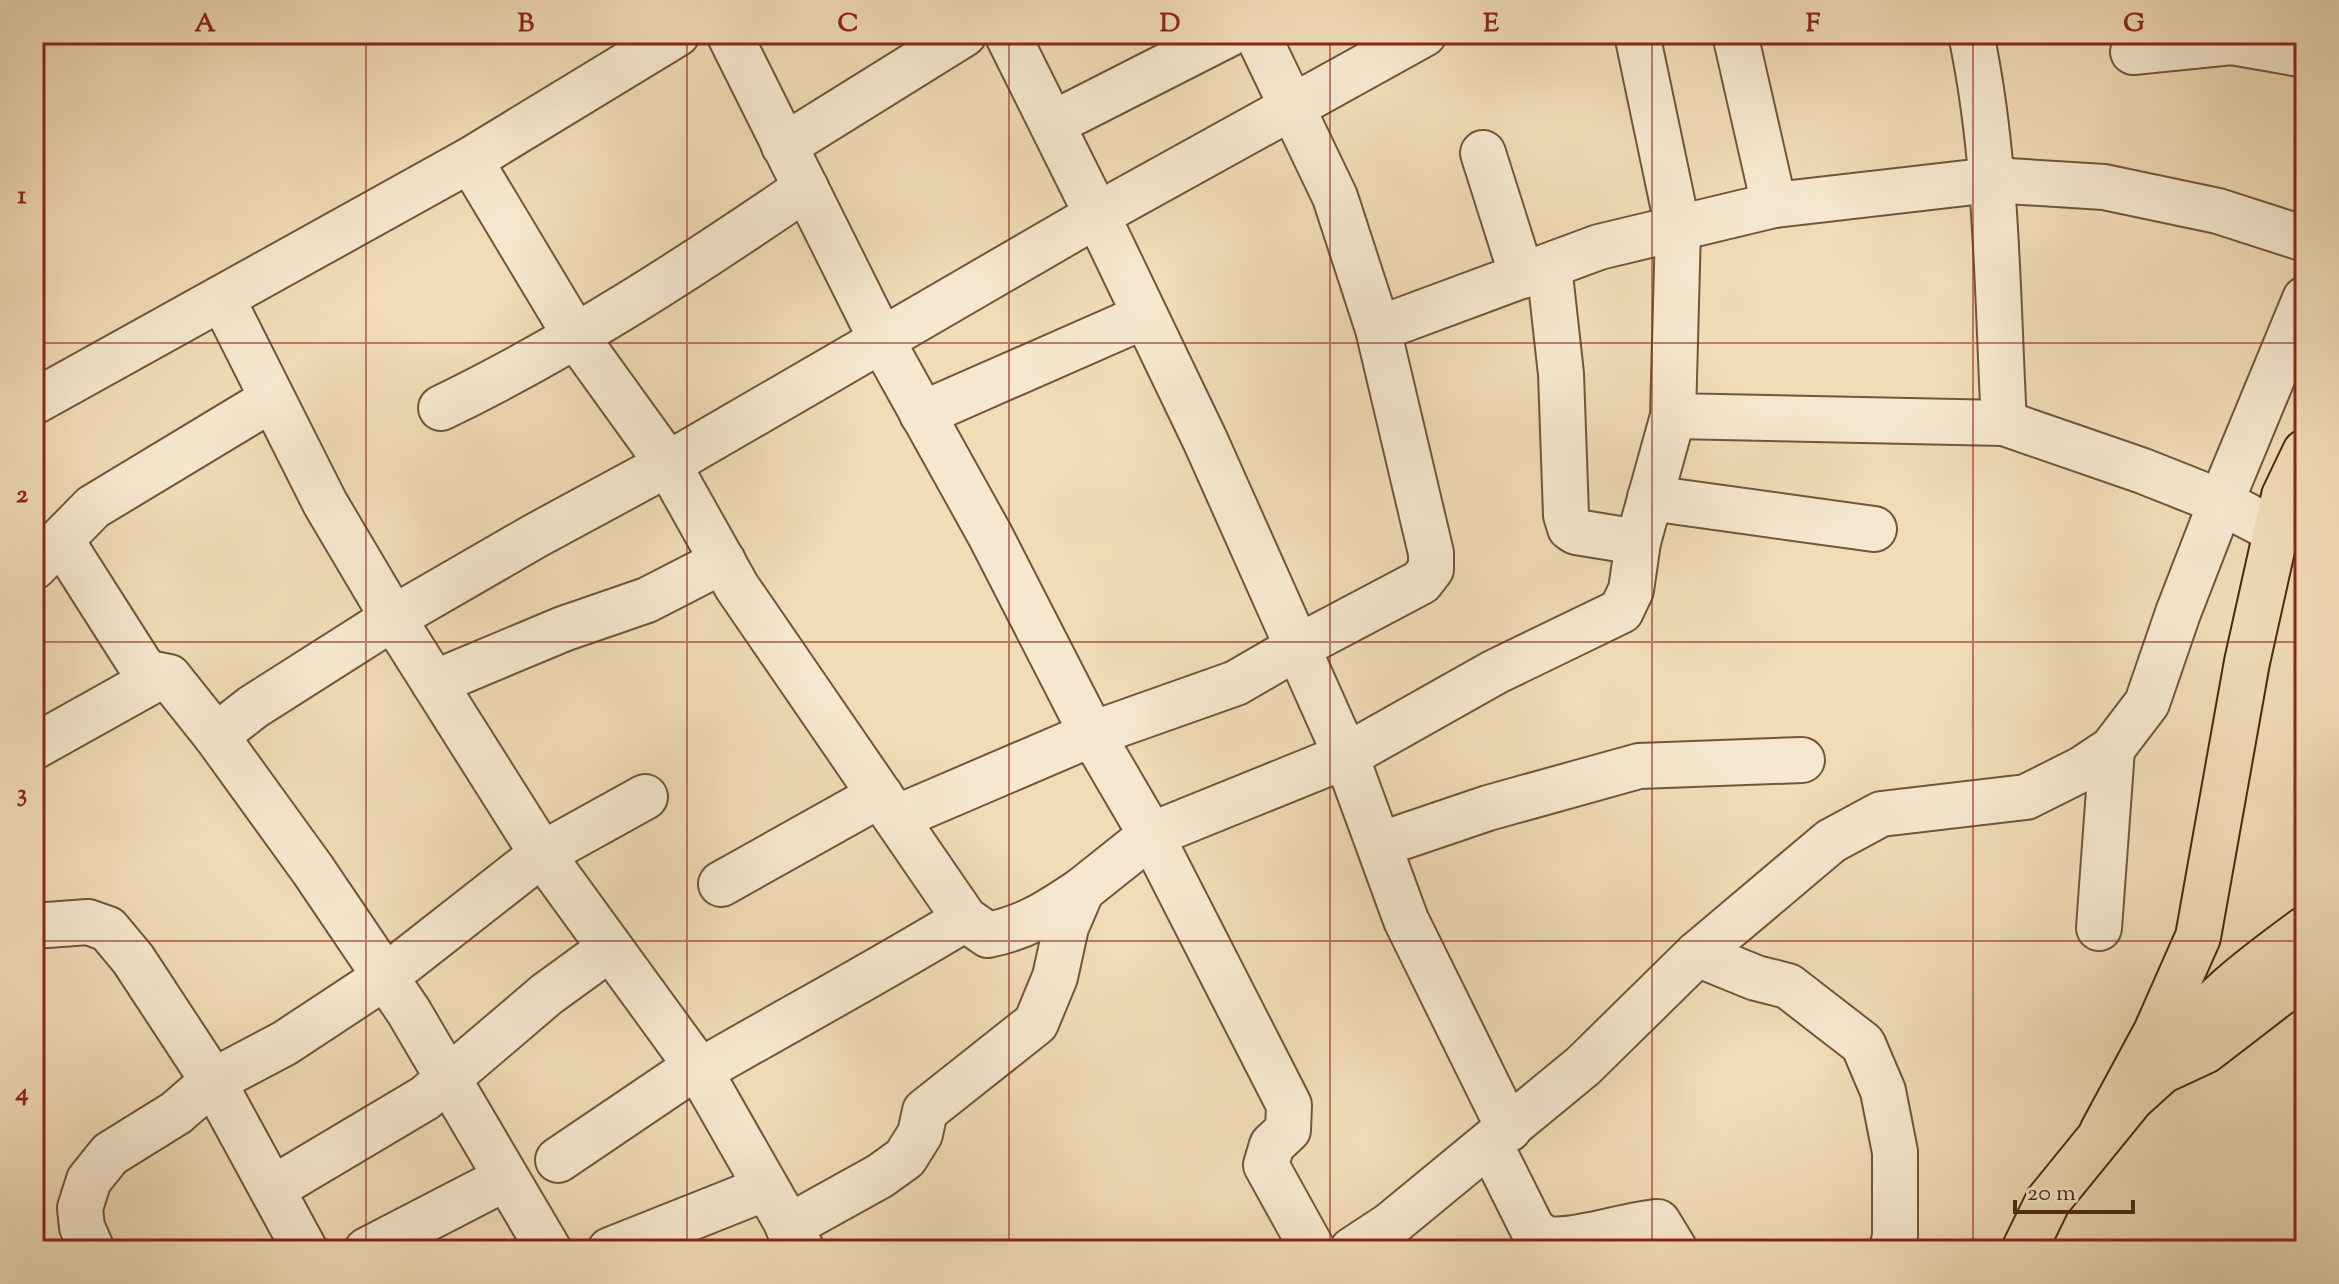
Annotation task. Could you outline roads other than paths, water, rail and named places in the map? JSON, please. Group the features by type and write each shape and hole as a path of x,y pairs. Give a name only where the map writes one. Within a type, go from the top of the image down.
{"main road":[{"path":"2102,1132 2156,1032 2198,937 2247,662 2284,496 2305,452"},
{"path":"2162,1071 2187,1029 2212,1004 2305,929"},
{"path":"2024,1250 2048,1201 2131,1099 2162,1071 2205,1051 2305,974"}],"street":[{"path":"34,402 470,160 677,34"},
{"path":"729,34 881,339 990,535 1092,734 1151,835 1289,1105 1288,1130 1272,1145 1266,1165 1313,1250"},
{"path":"784,146 964,34"},
{"path":"1007,34 1205,440 1346,756 1406,920 1499,1136 1533,1230 1546,1239 1563,1240 1658,1222 1675,1250"},
{"path":"1052,124 1229,34"},
{"path":"721,884 888,806 1236,683 1421,582 1431,569 1431,553 1378,329 1335,197 1257,34"},
{"path":"216,736 253,707 393,618 668,464 1097,215 1424,34"},
{"path":"470,160 575,335 668,464 737,587 965,919 988,935 1017,929 1038,920 1082,890 1151,835 1346,756 1495,672 1621,611 1631,590 1638,542 1673,416 1678,229 1637,34"},
{"path":"1735,34 1774,205"},
{"path":"1971,34 1981,82 1992,180 2004,423"},
{"path":"2133,52 2232,42 2305,55"},
{"path":"1483,153 1535,271 1561,374 1566,515 1570,528 1576,532 1638,542"},
{"path":"1378,329 1599,247 1774,205 1992,180 2104,187 2218,211 2305,239"},
{"path":"441,408 515,372 806,188"},
{"path":"222,298 325,503 393,618 542,854 698,1069 795,1238 905,1158 920,1134 925,1111 1036,1023 1055,977 1066,927 1082,890"},
{"path":"1352,1250 1390,1225 1583,1066 1697,954 1831,841 1881,814 2026,797 2082,769 2112,749 2147,703 2221,502 2305,299"},
{"path":"922,414 1145,316"},
{"path":"272,399 93,507 48,554 145,672 169,677 180,688 278,819 409,1012 549,1250"},
{"path":"1673,416 2004,423 2143,471 2221,502 2276,531"},
{"path":"1650,498 1874,529"},
{"path":"434,683 563,629 647,600 723,561"},
{"path":"34,747 161,676"},
{"path":"2099,928 2112,749"},
{"path":"1379,845 1488,808 1639,766 1802,760"},
{"path":"92,1250 82,1227 80,1208 89,1180 110,1154 176,1113 213,1081 285,1043 385,977 542,854 645,797"},
{"path":"558,1160 698,1069 882,969 965,919"},
{"path":"34,926 88,922 108,929 133,959 213,1081 305,1250"},
{"path":"272,1189 425,1098 547,994 609,949"},
{"path":"1697,954 1756,978 1788,986 1863,1044 1883,1091 1895,1152 1895,1236 1892,1250"},
{"path":"367,1250 506,1178"},
{"path":"610,1250 766,1188"}]}
